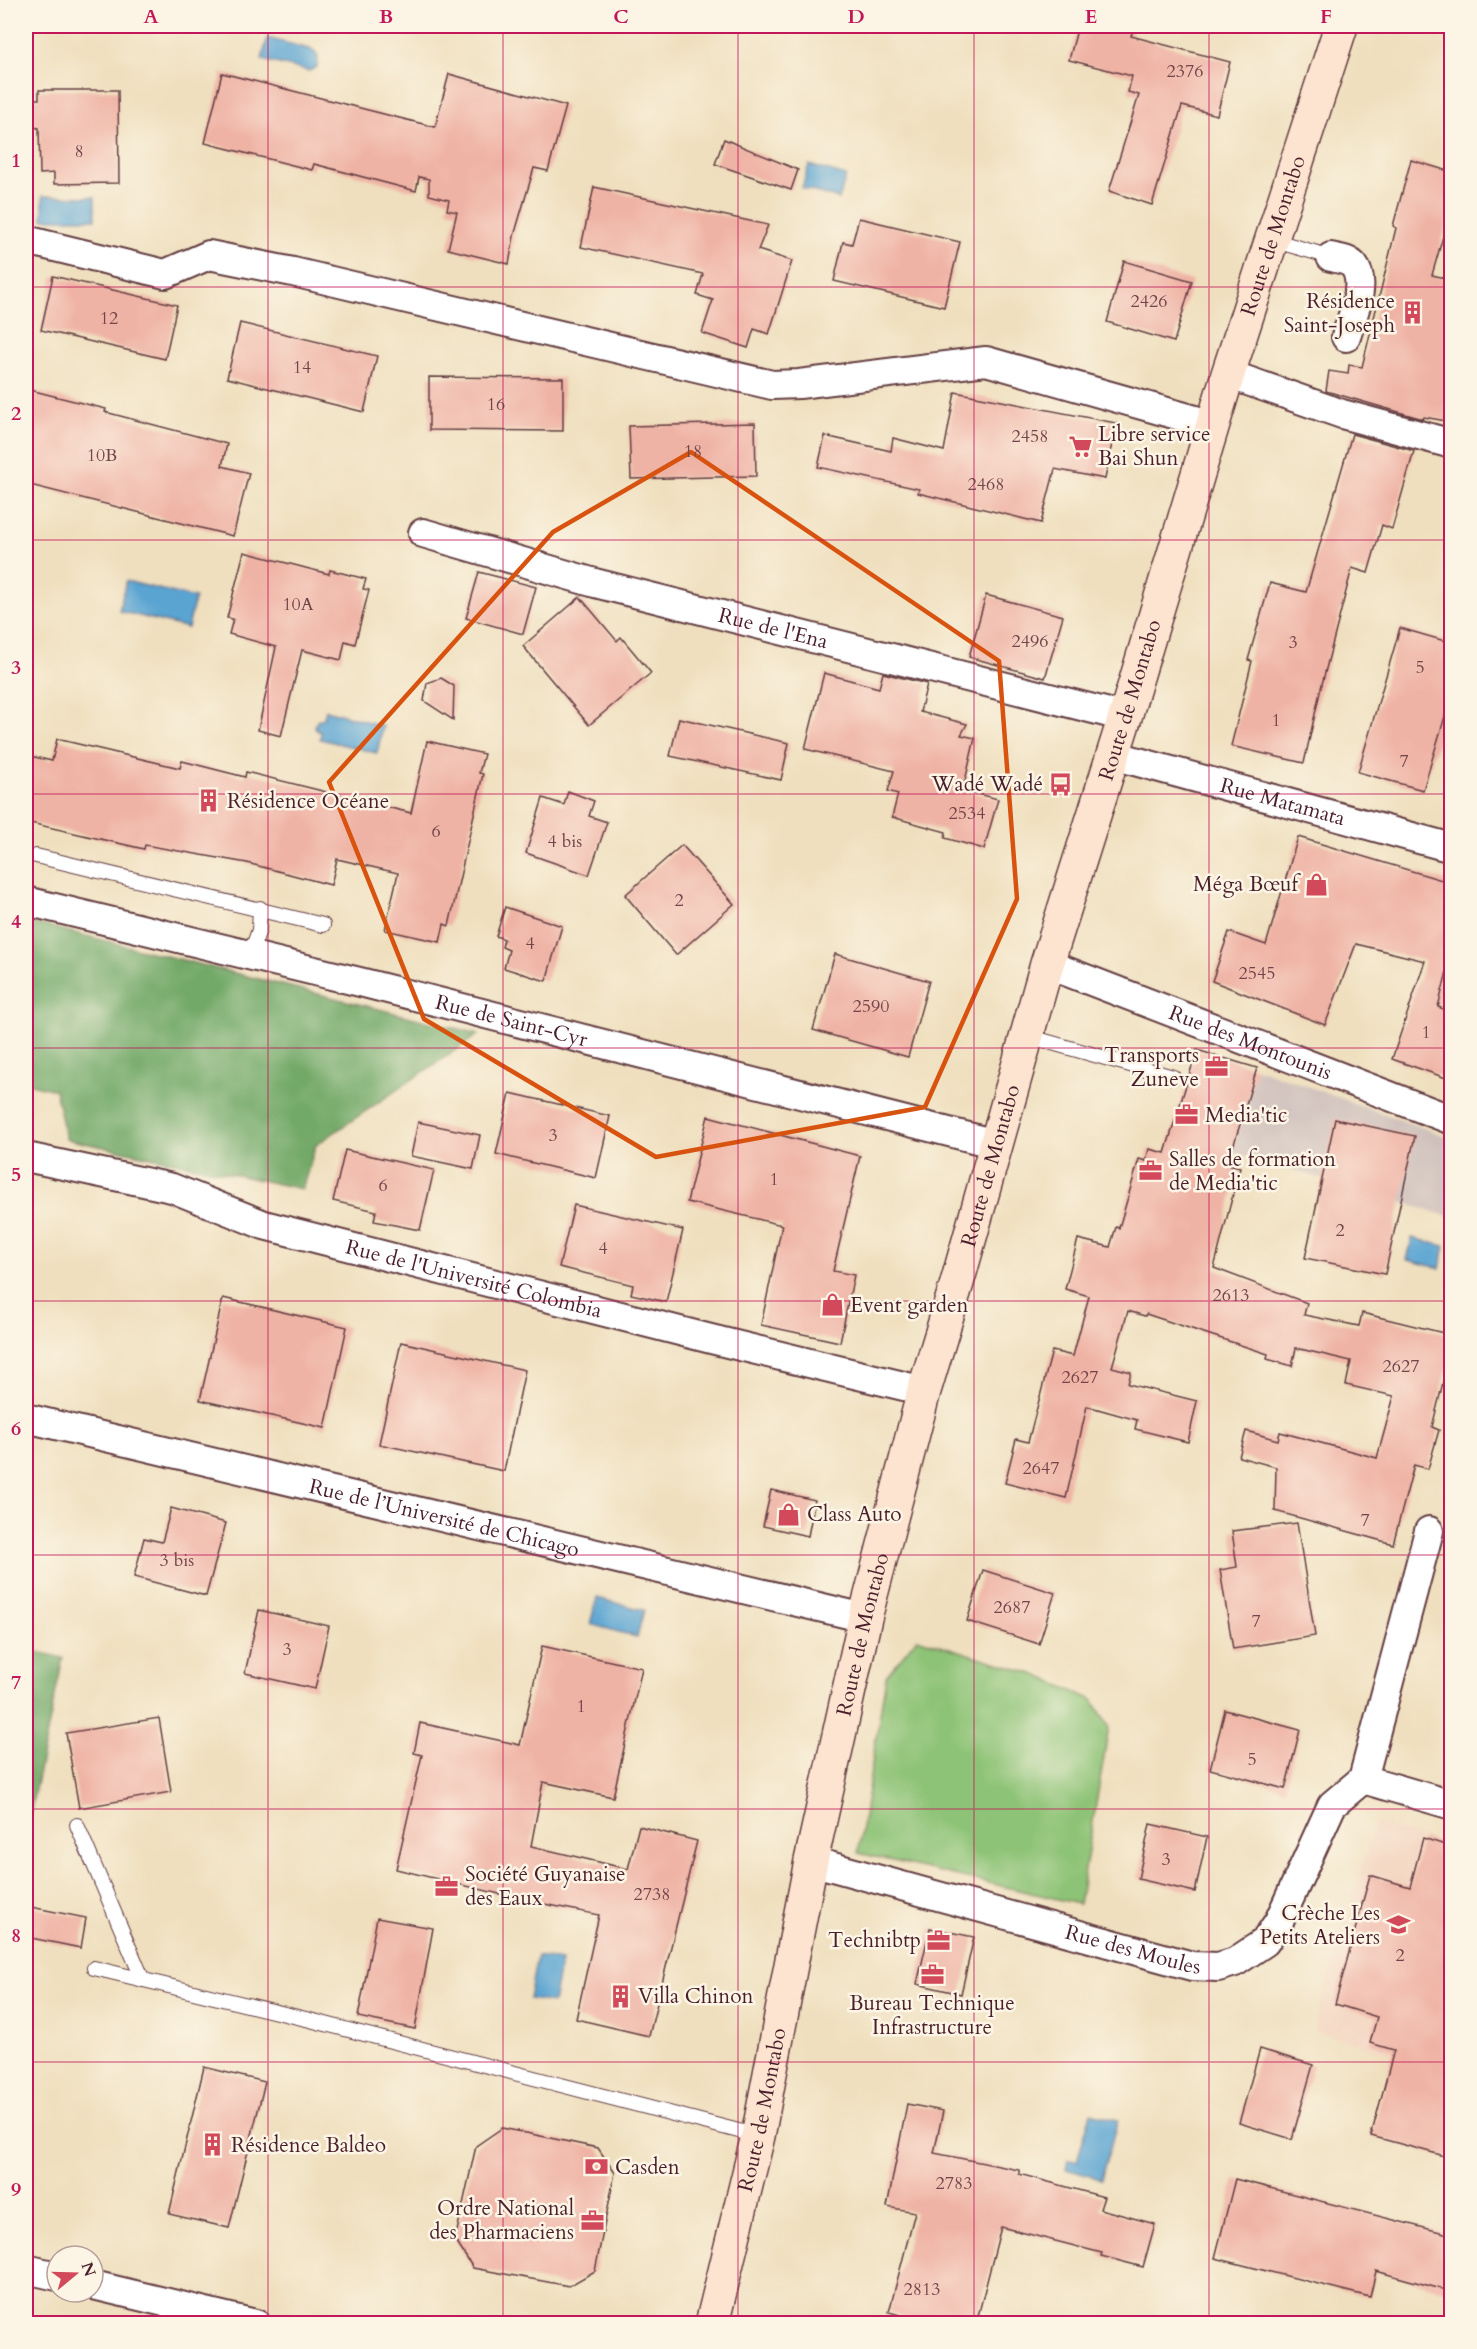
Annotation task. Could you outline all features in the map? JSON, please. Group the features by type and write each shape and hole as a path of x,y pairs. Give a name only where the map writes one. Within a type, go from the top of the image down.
{"main road":[{"name":"Route de Montabo","path":"712,2324 758,2136 811,1861 865,1618 924,1391 1047,964 1125,717 1228,374 1341,26"}],"street":[{"path":"26,240 165,274 209,255 293,272 772,385 799,384 986,361 1213,425"},
{"path":"1331,257 1345,260 1354,266 1360,284 1346,337"},
{"path":"1228,374 1342,414 1452,444"},
{"name":"Rue de l'Ena","path":"423,533 594,583 1125,717"},
{"name":"Rue Matamata","path":"1113,755 1452,848"},
{"name":"Rue de Saint-Cyr","path":"26,901 250,955 996,1144"},
{"name":"Rue des Montounis","path":"1047,964 1452,1120"},
{"name":"Rue de l'Université Colombia","path":"26,1158 172,1188 264,1225 924,1391"},
{"name":"Rue de l’Université de Chicago","path":"26,1418 865,1618"},
{"path":"1429,1531 1363,1779 1452,1805"},
{"name":"Rue des Moules","path":"811,1861 1192,1966 1218,1967 1235,1962 1265,1942 1279,1921 1332,1805 1363,1779"},
{"path":"26,2269 45,2273"},
{"path":"105,2288 255,2324"}],"lane":[{"path":"1272,240 1331,257"},
{"path":"36,856 260,908 323,925"},
{"path":"250,955 259,930 260,908"},
{"path":"1027,1036 1173,1077"},
{"path":"77,1825 142,1980"},
{"path":"94,1968 322,2023 758,2136"}],"highlighted area":[{"path":"691,452 999,661 1017,899 925,1107 656,1157 424,1019 329,782 553,532"}],"shaded area":[{"path":"1257,1068 1451,1138 1451,1217 1232,1152"},
{"name":"Crèche Les Petits Ateliers","path":"1375,1823 1451,1847 1451,2072 1313,2031"}],"green space":[{"path":"26,921 479,1034 316,1145 302,1189 66,1139 55,1090 26,1083"},
{"path":"917,1638 1034,1674 1093,1700 1109,1727 1079,1904 858,1853 886,1676"},
{"path":"26,1649 63,1658 26,1832"}],"water":[{"path":"267,38 313,50 318,57 317,67 309,71 262,60"},
{"path":"809,165 846,176 839,199 802,188"},
{"path":"43,196 95,197 95,219 43,219"},
{"path":"126,581 195,598 188,628 119,611"},
{"path":"326,710 383,726 377,753 320,739 321,732 316,730 315,725 318,720 324,718"},
{"path":"1412,1238 1445,1246 1440,1268 1407,1260"},
{"path":"597,1598 644,1610 637,1637 590,1624"},
{"path":"537,1956 561,1961 553,2003 529,1999"},
{"path":"1091,2113 1118,2120 1101,2179 1066,2169 1068,2160 1077,2161"}],"building":[{"path":"1078,26 1134,26 1131,36 1230,62 1217,115 1182,106 1152,205 1109,191 1139,95 1128,92 1132,76 1069,60"},
{"path":"222,73 435,127 449,74 566,106 548,171 534,168 514,236 509,264 448,249 457,212 447,210 449,200 429,195 429,179 419,177 416,191 314,164 312,170 205,143"},
{"path":"39,90 118,90 119,183 54,184 54,173 40,174 39,128 31,127 30,99 39,99"},
{"path":"724,139 798,170 791,190 715,164"},
{"path":"1411,160 1452,172 1452,205 1432,275 1452,280 1452,422 1424,417 1423,419 1326,391 1329,371 1348,374 1349,365 1362,367 1396,228 1393,226"},
{"path":"594,187 768,225 758,250 792,261 769,334 754,329 748,348 702,333 713,300 697,295 703,274 581,247"},
{"path":"859,218 960,242 944,307 834,281 843,242 852,244"},
{"path":"1124,261 1192,281 1174,342 1107,322"},
{"path":"53,276 177,305 165,359 41,330"},
{"path":"240,323 377,356 364,412 227,378"},
{"path":"429,377 563,378 563,431 429,430"},
{"path":"26,389 106,409 105,412 227,444 222,466 249,473 233,536 26,484"},
{"path":"955,392 1116,423 1105,479 1055,469 1041,523 918,493 919,489 818,467 825,436 891,451 893,438 944,451"},
{"path":"755,423 756,476 631,479 629,426"},
{"path":"1352,434 1414,451 1392,529 1382,525 1368,573 1352,568 1304,763 1231,746 1252,661 1248,660 1270,583 1306,592"},
{"path":"244,552 329,574 330,570 366,579 363,589 369,590 355,644 345,641 341,660 302,650 281,736 258,730 276,647 229,634 233,619 227,618"},
{"path":"479,572 536,587 523,634 466,618"},
{"path":"986,595 1063,616 1045,678 969,657"},
{"path":"580,597 617,641 621,637 651,673 589,725 523,646"},
{"path":"1400,628 1452,643 1452,693 1423,790 1358,772"},
{"path":"824,673 879,688 883,673 927,684 920,712 967,724 961,735 975,738 963,790 998,799 984,849 945,838 946,832 892,817 898,794 888,791 894,771 805,749"},
{"path":"441,678 454,686 453,720 424,701 427,683"},
{"path":"679,718 789,743 781,780 670,756"},
{"path":"57,739 180,768 182,761 245,777 246,772 411,813 427,741 484,754 479,773 483,774 449,926 444,924 440,942 385,930 398,873 337,859 331,885 247,863 145,845 144,849 26,822 26,755 52,761"},
{"path":"568,791 594,801 589,816 607,822 589,875 526,853 543,798 564,805"},
{"path":"1298,837 1452,883 1452,952 1438,1007 1452,1012 1452,1063 1446,1078 1392,1059 1425,961 1356,944 1325,1025 1212,981 1229,932 1266,945"},
{"path":"682,845 734,904 676,955 625,895"},
{"path":"505,907 562,926 546,981 504,968 509,950 502,947 504,939 496,936"},
{"path":"835,954 929,981 908,1057 813,1030"},
{"path":"1197,1050 1257,1068 1228,1164 1240,1167 1214,1268 1307,1303 1304,1315 1359,1326 1362,1313 1452,1335 1452,1346 1432,1427 1439,1430 1428,1469 1414,1465 1393,1544 1275,1511 1276,1467 1239,1457 1246,1431 1278,1440 1280,1432 1377,1458 1394,1396 1346,1385 1351,1361 1296,1348 1292,1366 1267,1359 1268,1354 1146,1314 1145,1316 1128,1311 1112,1367 1131,1372 1128,1384 1197,1401 1188,1442 1135,1429 1137,1420 1087,1406 1066,1498 1005,1483 1016,1439 1028,1442 1052,1351 1073,1356 1089,1296 1065,1289 1078,1239 1110,1247 1116,1227 1119,1228 1139,1159 1146,1161 1149,1149 1165,1153"},
{"path":"510,1093 610,1116 596,1178 496,1154"},
{"path":"708,1116 860,1156 833,1271 854,1275 840,1342 761,1325 782,1225 687,1202"},
{"path":"1335,1119 1415,1136 1385,1274 1305,1258"},
{"path":"418,1122 480,1135 473,1169 411,1156"},
{"path":"345,1150 434,1170 420,1230 374,1221 376,1211 333,1201"},
{"path":"574,1205 683,1230 666,1302 631,1294 633,1285 559,1267"},
{"path":"223,1298 347,1327 325,1428 200,1400"},
{"path":"401,1342 525,1370 504,1471 379,1444"},
{"path":"771,1490 815,1500 808,1536 763,1526"},
{"path":"171,1508 226,1523 206,1596 134,1577 144,1538 162,1542"},
{"path":"1297,1523 1315,1636 1233,1649 1220,1570 1237,1567 1232,1531"},
{"path":"983,1570 1055,1593 1039,1644 967,1621"},
{"path":"259,1610 329,1626 315,1689 245,1673"},
{"path":"542,1646 642,1668 613,1797 543,1782 531,1846 628,1869 639,1826 697,1841 649,2036 576,2019 599,1915 520,1899 396,1869 422,1755 414,1753 420,1723 520,1745"},
{"path":"1225,1710 1300,1730 1285,1789 1210,1769"},
{"path":"159,1718 171,1792 79,1808 66,1733"},
{"path":"1150,1824 1207,1837 1195,1892 1138,1879"},
{"name":"Crèche Les Petits Ateliers","path":"1423,1838 1452,1847 1452,1878 1445,1899 1452,1901 1452,2158 1371,2136 1394,2050 1370,2043 1377,2017 1335,2004 1370,1875 1410,1887"},
{"path":"26,1906 86,1918 81,1948 26,1937"},
{"path":"377,1918 433,1928 415,2029 358,2017"},
{"path":"930,1928 974,1937 961,1994 917,1984"},
{"path":"1260,2049 1313,2065 1292,2139 1239,2123"},
{"name":"Résidence Baldeo","path":"204,2067 265,2082 229,2228 169,2214"},
{"path":"907,2104 943,2111 934,2153 1019,2170 1019,2174 1104,2197 1100,2209 1155,2224 1143,2267 1101,2256 1102,2253 1001,2227 976,2324 933,2324 889,2312 915,2212 887,2207"},
{"path":"502,2128 598,2148 615,2173 595,2271 569,2286 473,2268 455,2240 476,2146"},
{"path":"1235,2179 1452,2235 1452,2292 1376,2271 1370,2297 1215,2258"}],"place":[{"name":"Résidence Saint-Joseph","path":"1413,313"},
{"name":"Libre service Bai Shun","path":"1080,446"},
{"name":"Wadé Wadé","path":"1061,784"},
{"name":"Résidence Océane","path":"209,801"},
{"name":"Méga Bœuf","path":"1316,884"},
{"name":"Transports Zuneve","path":"1217,1067"},
{"name":"Media'tic","path":"1187,1115"},
{"name":"Salles de formation de Media'tic","path":"1151,1171"},
{"name":"Event garden","path":"832,1305"},
{"name":"Class Auto","path":"789,1514"},
{"name":"Société Guyanaise des Eaux","path":"447,1886"},
{"name":"Crèche Les Petits Ateliers","path":"1398,1925"},
{"name":"Technibtp","path":"939,1940"},
{"name":"Bureau Technique Infrastructure","path":"932,1975"},
{"name":"Villa Chinon","path":"620,1996"},
{"name":"Résidence Baldeo","path":"213,2145"},
{"name":"Casden","path":"597,2167"},
{"name":"Ordre National des Pharmaciens","path":"592,2220"}]}
